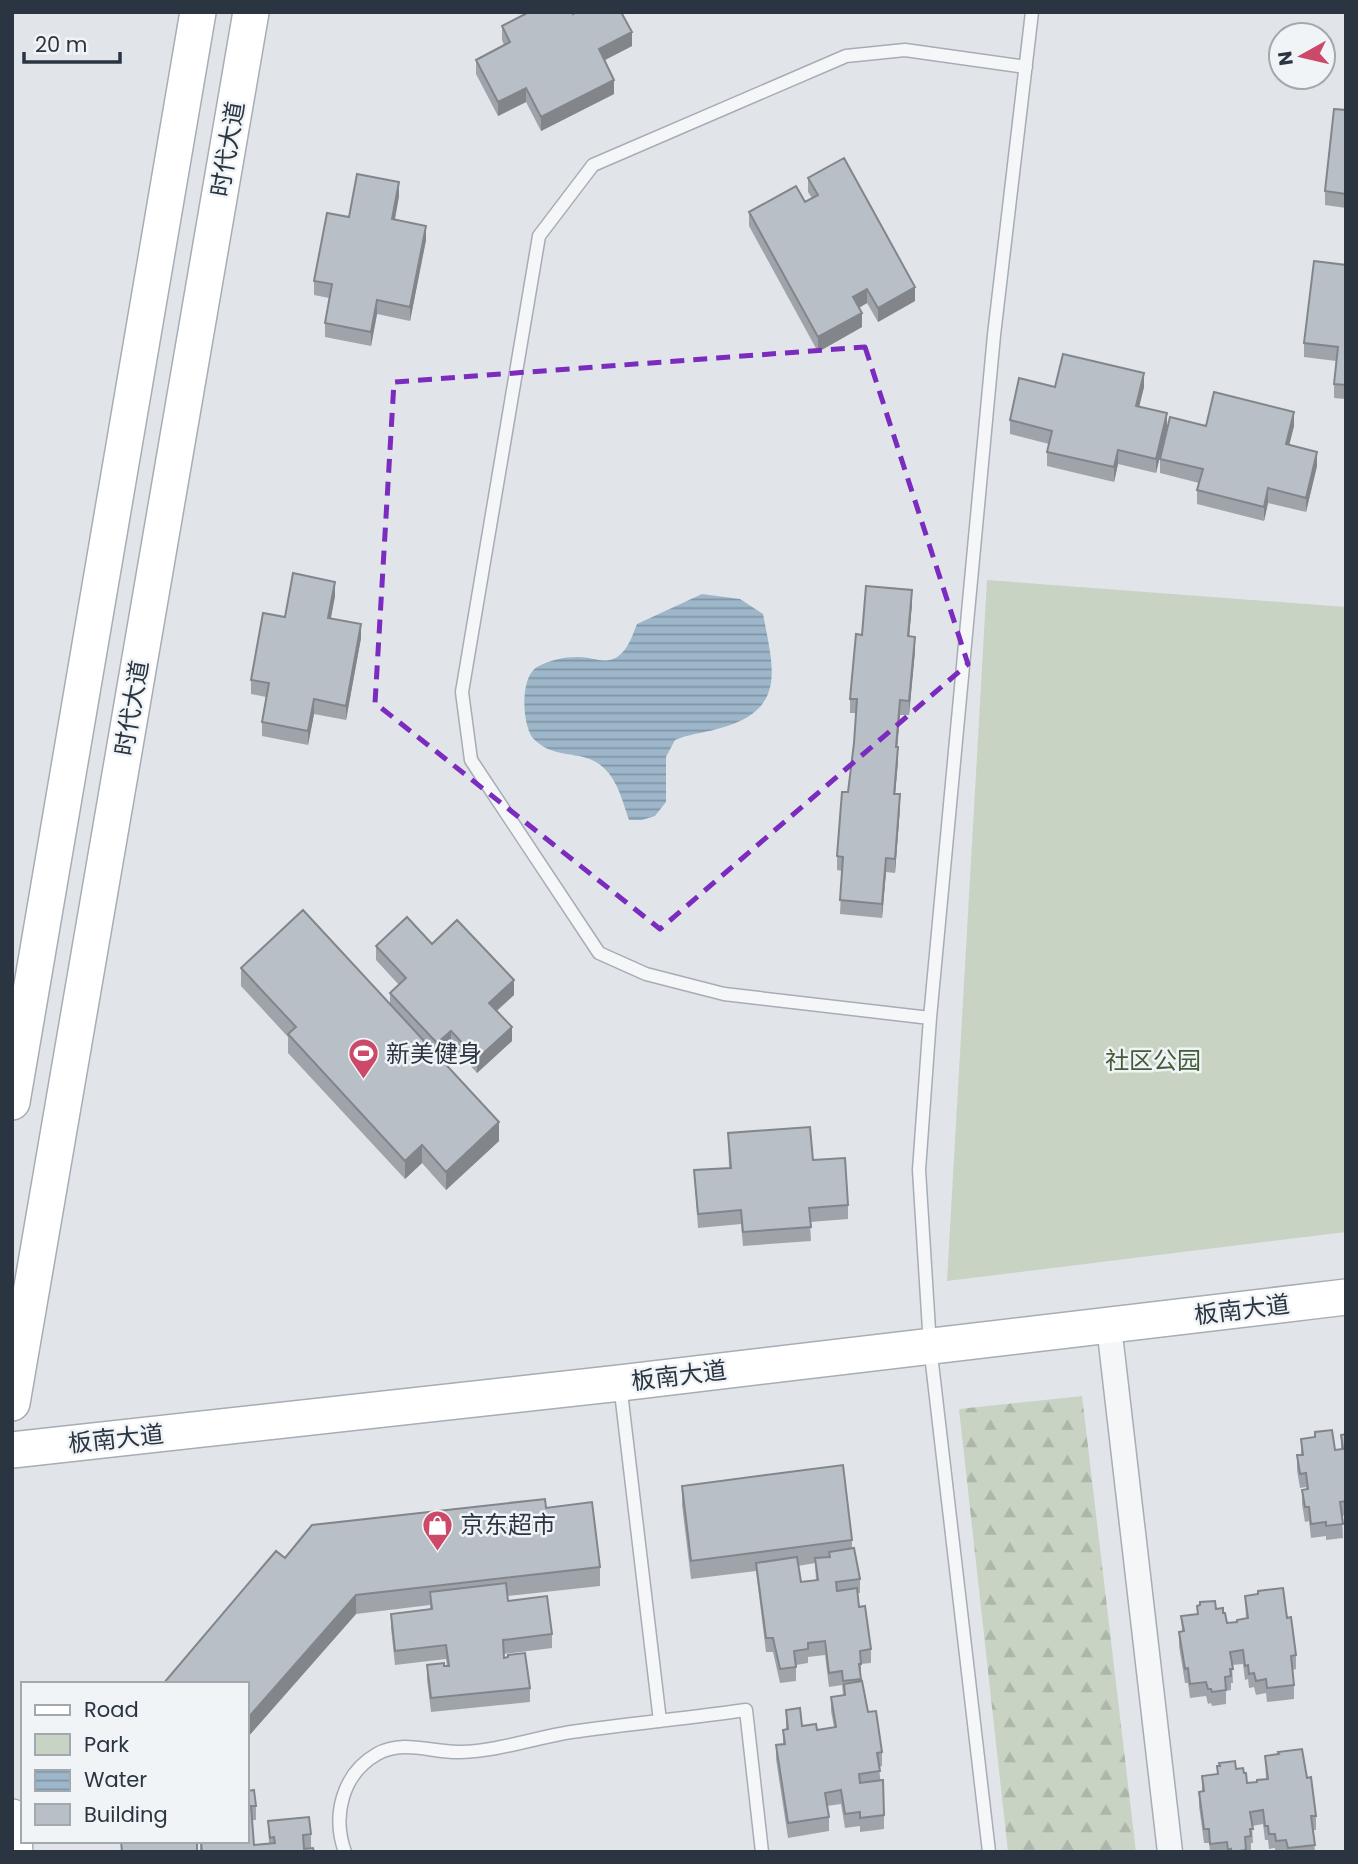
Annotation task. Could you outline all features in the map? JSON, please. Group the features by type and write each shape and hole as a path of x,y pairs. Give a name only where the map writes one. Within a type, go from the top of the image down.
{"main road":[{"path":"12,1102 198,12"},
{"name":"时代大道","path":"12,1403 251,12"},
{"name":"板南大道","path":"12,1450 620,1383 1346,1297"},
{"path":"12,1817 15,1852"}],"street":[{"path":"1109,1326 1170,1852"}],"lane":[{"path":"989,1852 930,1346 919,1170 930,1018 994,335 1032,12"},
{"path":"930,1018 724,994 646,974 599,953 471,760 462,692 539,236 593,165 846,56 905,50 1026,67"},
{"path":"620,1383 660,1721"},
{"path":"345,1852 339,1831 345,1789 358,1769 377,1754 397,1747 473,1751 573,1732 746,1710 762,1852"}],"highlighted area":[{"path":"865,347 968,664 660,929 375,703 394,382"}],"green space":[{"name":"社区公园","path":"987,580 1346,607 1346,1232 947,1281"},
{"path":"1082,1396 1136,1852 1008,1852 959,1409"}],"water":[{"path":"702,594 740,599 763,614 772,671 770,686 765,700 740,721 675,740 666,757 666,802 655,816 629,820 616,786 604,768 590,759 552,750 532,737 526,721 524,700 528,680 537,667 557,659 615,658 628,645 637,624"}],"building":[{"path":"529,12 621,12 632,32 599,49 614,80 541,117 526,88 498,102 476,60 510,42 502,26"},
{"path":"1334,109 1346,110 1346,194 1325,191"},
{"path":"844,158 915,287 878,308 867,289 853,297 862,313 818,337 749,212 796,186 805,202 818,195 808,178"},
{"path":"357,174 399,182 392,219 426,226 410,307 377,300 371,332 325,323 332,284 314,281 327,213 349,217"},
{"path":"1314,261 1346,265 1346,385 1334,384 1338,347 1304,343"},
{"path":"1063,354 1144,373 1136,406 1167,413 1156,459 1118,450 1114,467 1047,452 1052,431 1010,420 1019,378 1055,387"},
{"path":"1214,392 1294,412 1286,444 1317,452 1306,498 1268,488 1264,507 1197,490 1203,469 1160,459 1170,417 1206,426"},
{"path":"293,573 335,582 328,618 361,624 346,706 314,699 308,731 262,722 269,683 251,680 263,613 285,617"},
{"path":"866,586 912,590 908,636 915,637 909,701 900,700 894,794 900,794 895,859 886,858 882,904 840,900 843,857 837,856 842,792 848,792 854,743 857,699 850,699 856,634 862,635"},
{"path":"303,910 499,1122 446,1172 422,1145 405,1161 288,1034 296,1027 241,968"},
{"path":"407,917 432,944 457,920 514,980 489,1003 512,1027 477,1059 451,1031 437,1043 390,993 406,978 376,946"},
{"path":"810,1127 813,1160 845,1158 848,1205 809,1208 811,1227 743,1232 741,1210 698,1214 694,1170 731,1168 728,1133"},
{"path":"1332,1430 1335,1450 1343,1449 1341,1435 1346,1434 1346,1501 1340,1502 1343,1524 1311,1524 1309,1507 1305,1507 1302,1490 1308,1489 1306,1473 1300,1474 1297,1455 1303,1455 1301,1439 1315,1437 1315,1432"},
{"path":"843,1465 852,1540 691,1561 682,1486"},
{"path":"545,1499 546,1508 592,1502 600,1567 356,1595 248,1718 248,1682 165,1682 276,1551 285,1558 312,1525"},
{"path":"854,1548 860,1579 836,1582 837,1591 857,1588 859,1607 865,1606 871,1649 860,1651 861,1679 843,1681 842,1671 829,1673 825,1641 808,1643 808,1649 794,1651 796,1667 780,1669 773,1638 766,1638 756,1563 797,1557 801,1582 818,1580 815,1558 830,1557 829,1552"},
{"path":"506,1583 508,1601 547,1596 552,1634 503,1640 504,1658 525,1653 530,1688 431,1698 427,1665 444,1663 444,1666 449,1666 446,1645 395,1651 391,1614 432,1609 430,1592"},
{"path":"1283,1588 1287,1618 1291,1617 1296,1655 1291,1656 1294,1685 1267,1688 1266,1679 1256,1681 1254,1673 1249,1674 1248,1665 1245,1666 1243,1650 1230,1652 1233,1669 1230,1669 1231,1676 1225,1677 1226,1690 1212,1692 1206,1682 1190,1684 1179,1632 1184,1631 1181,1616 1198,1614 1197,1606 1200,1602 1215,1601 1216,1609 1223,1608 1227,1623 1237,1622 1248,1618 1245,1596 1258,1594 1258,1591"},
{"path":"862,1681 868,1712 876,1711 882,1752 877,1753 880,1771 859,1774 860,1783 883,1780 884,1815 860,1818 860,1812 845,1814 841,1790 825,1793 829,1817 788,1823 776,1745 785,1744 783,1730 788,1729 786,1710 800,1708 802,1726 816,1724 817,1730 836,1727 831,1697 845,1695 844,1684"},
{"path":"1302,1749 1307,1778 1311,1777 1316,1816 1311,1816 1315,1845 1288,1848 1286,1840 1276,1841 1275,1834 1269,1834 1268,1826 1265,1826 1263,1810 1250,1812 1253,1829 1250,1829 1251,1836 1245,1837 1246,1850 1231,1852 1227,1842 1210,1844 1209,1829 1204,1829 1199,1792 1204,1791 1202,1776 1218,1774 1219,1763 1235,1761 1236,1769 1243,1768 1246,1773 1247,1783 1257,1782 1268,1779 1265,1756"},
{"path":"254,1790 256,1806 251,1806 254,1845 275,1843 274,1837 270,1838 268,1821 309,1817 311,1834 303,1835 304,1849 313,1848 314,1852 202,1852 201,1843 248,1843 248,1791"},
{"path":"121,1843 197,1843 197,1852 122,1852"}],"place":[{"name":"新美健身","path":"363,1081"},
{"name":"京东超市","path":"437,1552"}]}
